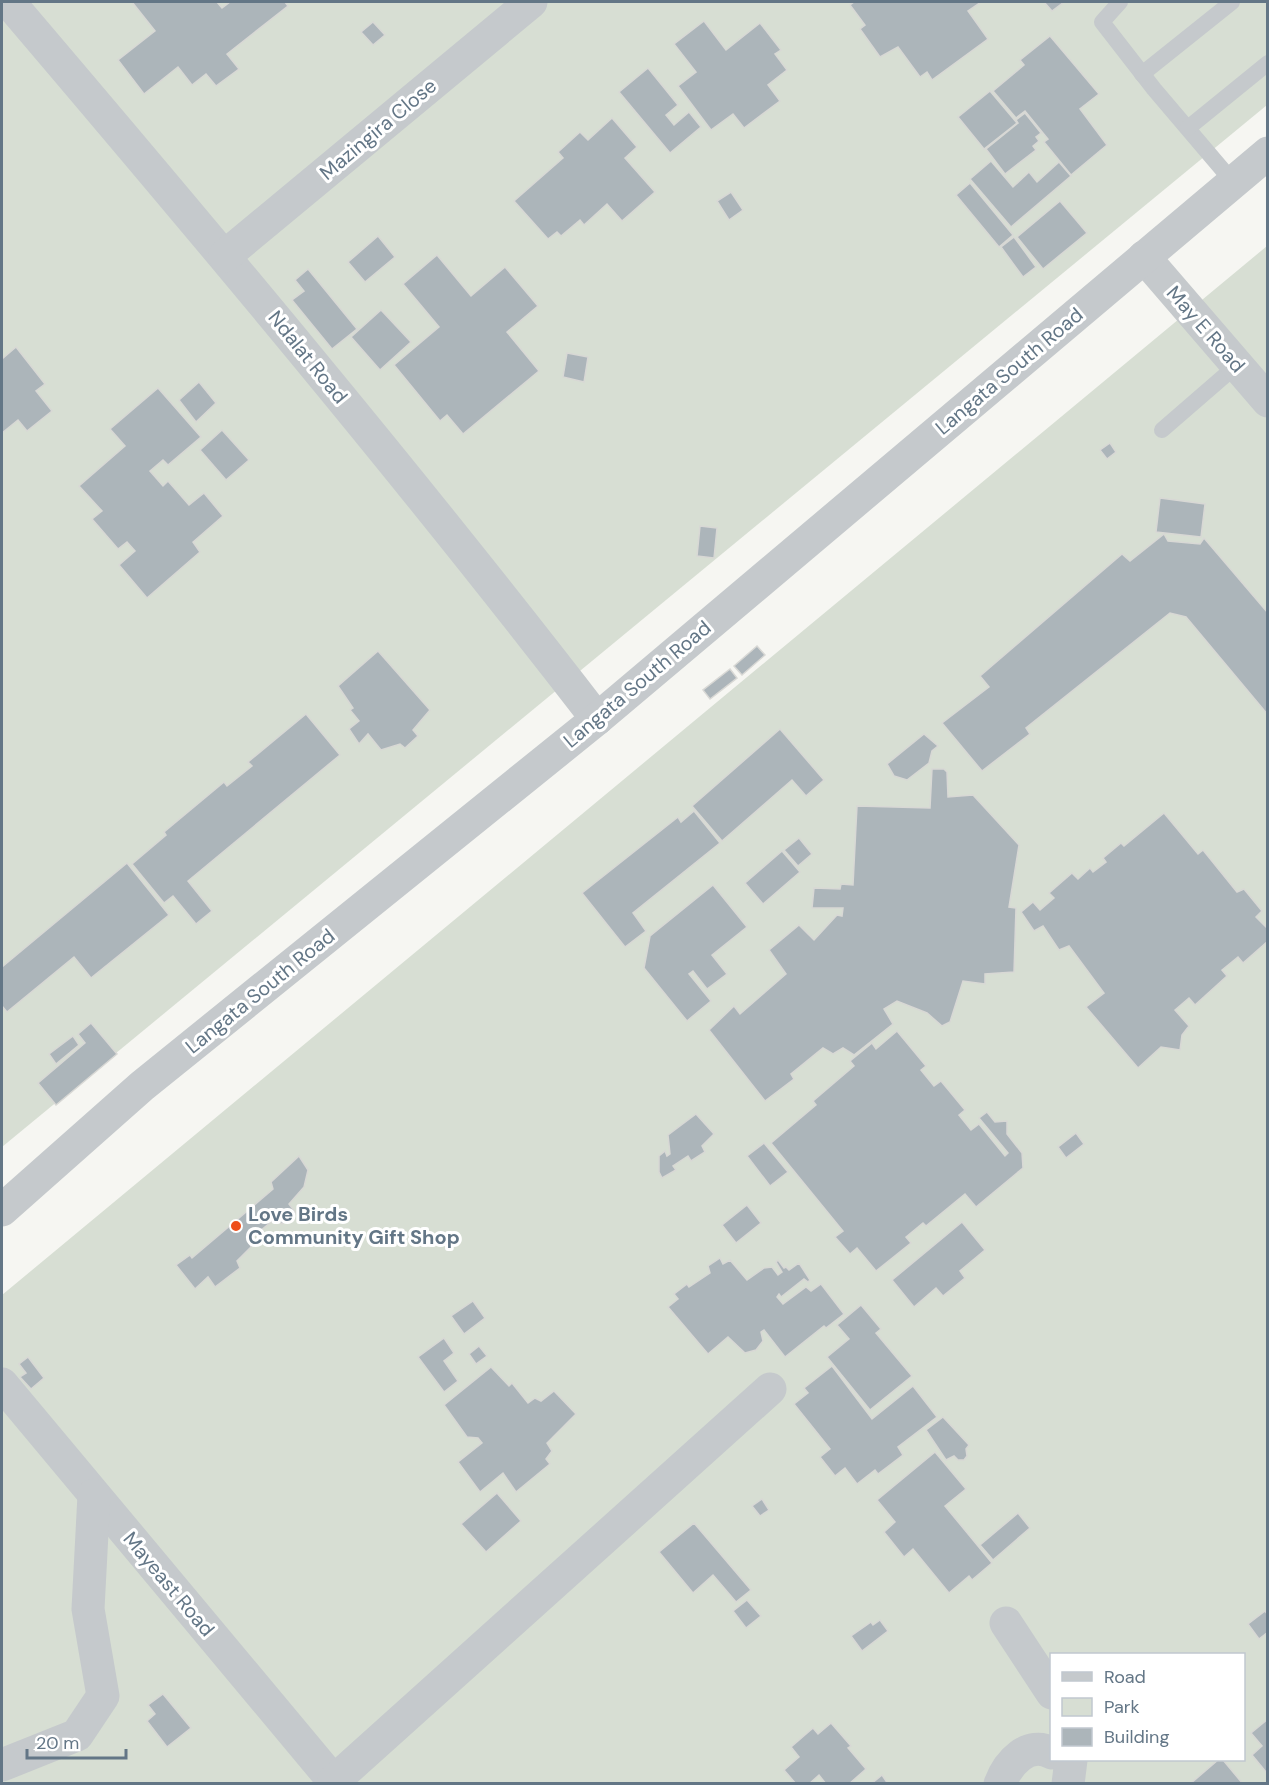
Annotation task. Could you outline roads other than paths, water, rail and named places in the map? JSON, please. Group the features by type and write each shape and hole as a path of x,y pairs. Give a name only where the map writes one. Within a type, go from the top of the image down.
{"street":[{"name":"Ndalat Road","path":"9,2 225,256 485,573 597,719"},
{"name":"Mazingira Close","path":"225,256 531,2"},
{"name":"Langata South Road","path":"2,1210 142,1086 597,719 1268,153"},
{"name":"May E Road","path":"1144,257 1268,401"},
{"name":"Mayeast Road","path":"2,1384 335,1782"},
{"path":"335,1782 770,1389"},
{"path":"2,1765 76,1735 103,1695 88,1609 94,1495"},
{"path":"1006,1623 1050,1691"},
{"path":"1000,1784 1013,1760 1030,1750 1050,1753"}],"lane":[{"path":"1120,2 1102,22 1142,74 1233,182"},
{"path":"1142,74 1232,2"},
{"path":"1188,128 1268,63"},
{"path":"1162,430 1237,365"}],"place":[{"name":"Love Birds Community Gift Shop","path":"236,1226"}]}
